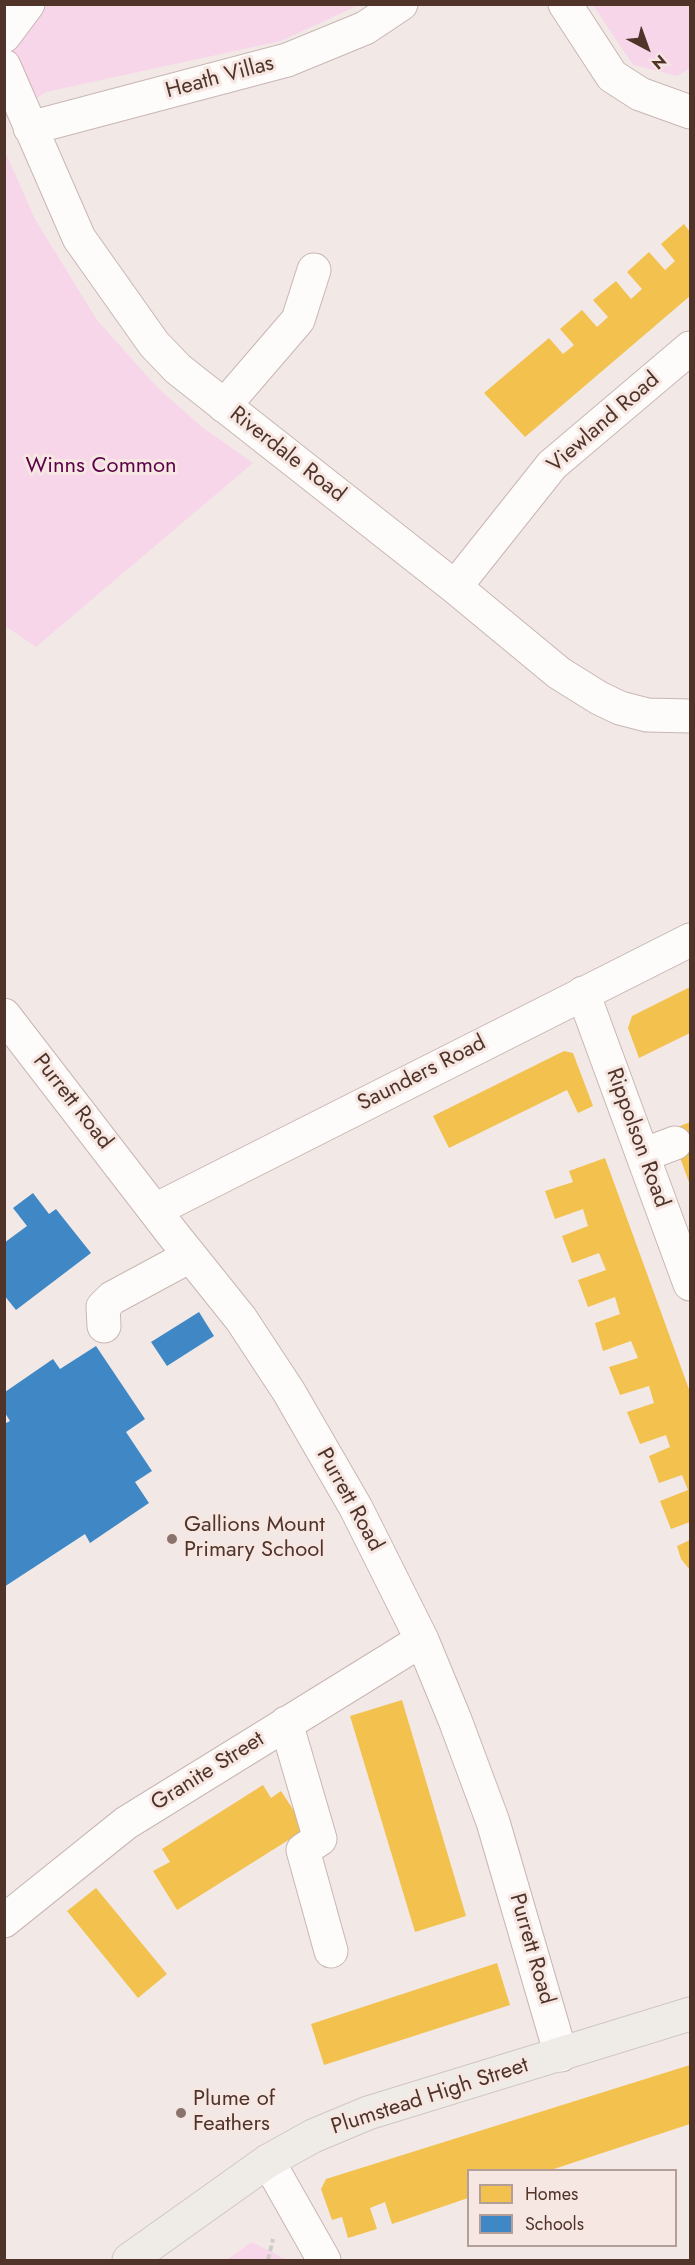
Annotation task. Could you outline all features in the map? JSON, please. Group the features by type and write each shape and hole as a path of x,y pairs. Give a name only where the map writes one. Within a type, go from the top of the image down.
{"main road":[{"name":"Plumstead High Street","path":"129,2260 268,2161 313,2136 368,2113 690,2014"}],"street":[{"path":"4,36 28,4"},
{"name":"Heath Villas","path":"30,128 287,60 365,28 401,4"},
{"path":"565,4 612,76 640,94 690,112"},
{"name":"Riverdale Road","path":"4,66 79,238 154,344 178,369 455,587 559,673 620,708 647,715 690,716"},
{"path":"224,406 298,320 314,270"},
{"name":"Viewland Road","path":"455,587 552,465 690,348"},
{"name":"Saunders Road","path":"155,1210 690,940"},
{"name":"Rippolson Road","path":"583,993 690,1284"},
{"name":"Purrett Road","path":"4,1015 241,1319 289,1392 356,1508 423,1640 493,1822 561,2055"},
{"path":"643,1155 675,1143"},
{"path":"104,1326 103,1307 112,1298 190,1256"},
{"name":"Granite Street","path":"4,1920 126,1823 423,1640"},
{"path":"286,1723 320,1839 303,1850 331,1951"},
{"path":"268,2161 324,2260"}],"path":[{"path":"268,2260 273,2239"}],"green space":[{"path":"5,5 359,5 281,41 46,92 5,119"},
{"path":"593,5 690,5 690,68 678,76 633,65"},
{"name":"Winns Common","path":"4,149 35,219 97,320 157,387 202,427 253,463 36,647 5,626"},
{"path":"252,2242 287,2260 226,2260"}],"building: Homes":[{"path":"684,224 690,232 690,296 525,437 484,393 549,338 563,354 574,345 560,329 582,310 597,327 608,317 593,300 616,281 631,299 642,289 627,272 649,252 665,270 675,261 661,244"},
{"path":"690,987 690,1033 639,1058 628,1028 632,1016"},
{"path":"564,1051 573,1053 593,1106 578,1113 567,1090 449,1148 433,1116"},
{"path":"690,1122 690,1185 670,1130"},
{"path":"605,1158 690,1392 690,1522 671,1529 660,1501 688,1490 682,1475 659,1483 649,1456 670,1447 666,1435 640,1444 627,1412 654,1403 649,1386 620,1395 609,1367 638,1358 631,1341 603,1351 595,1323 620,1314 615,1297 588,1307 578,1280 606,1270 599,1253 572,1263 562,1236 588,1226 583,1209 555,1219 545,1191 573,1182 569,1171"},
{"path":"690,1540 690,1570 681,1559 677,1546"},
{"path":"402,1700 466,1916 415,1932 350,1716"},
{"path":"263,1785 271,1798 281,1791 306,1829 177,1910 153,1871 170,1862 162,1849"},
{"path":"96,1888 167,1974 138,1998 67,1911"},
{"path":"497,1963 510,2005 324,2065 311,2024"},
{"path":"690,2065 690,2124 554,2169 467,2169 467,2198 392,2224 385,2202 370,2208 377,2229 348,2238 342,2217 332,2220 321,2189 326,2179"}],"building: Schools":[{"path":"33,1193 49,1214 56,1209 91,1253 16,1310 4,1295 4,1243 27,1226 13,1208"},
{"path":"199,1312 214,1336 167,1366 151,1342"},
{"path":"96,1346 145,1419 126,1432 152,1471 135,1482 149,1503 90,1543 85,1534 4,1587 4,1424 10,1421 5,1413 5,1392 53,1359 60,1369"}],"place":[{"name":"Gallions Mount Primary School","path":"172,1539"},
{"name":"Plume of Feathers","path":"181,2113"}]}
